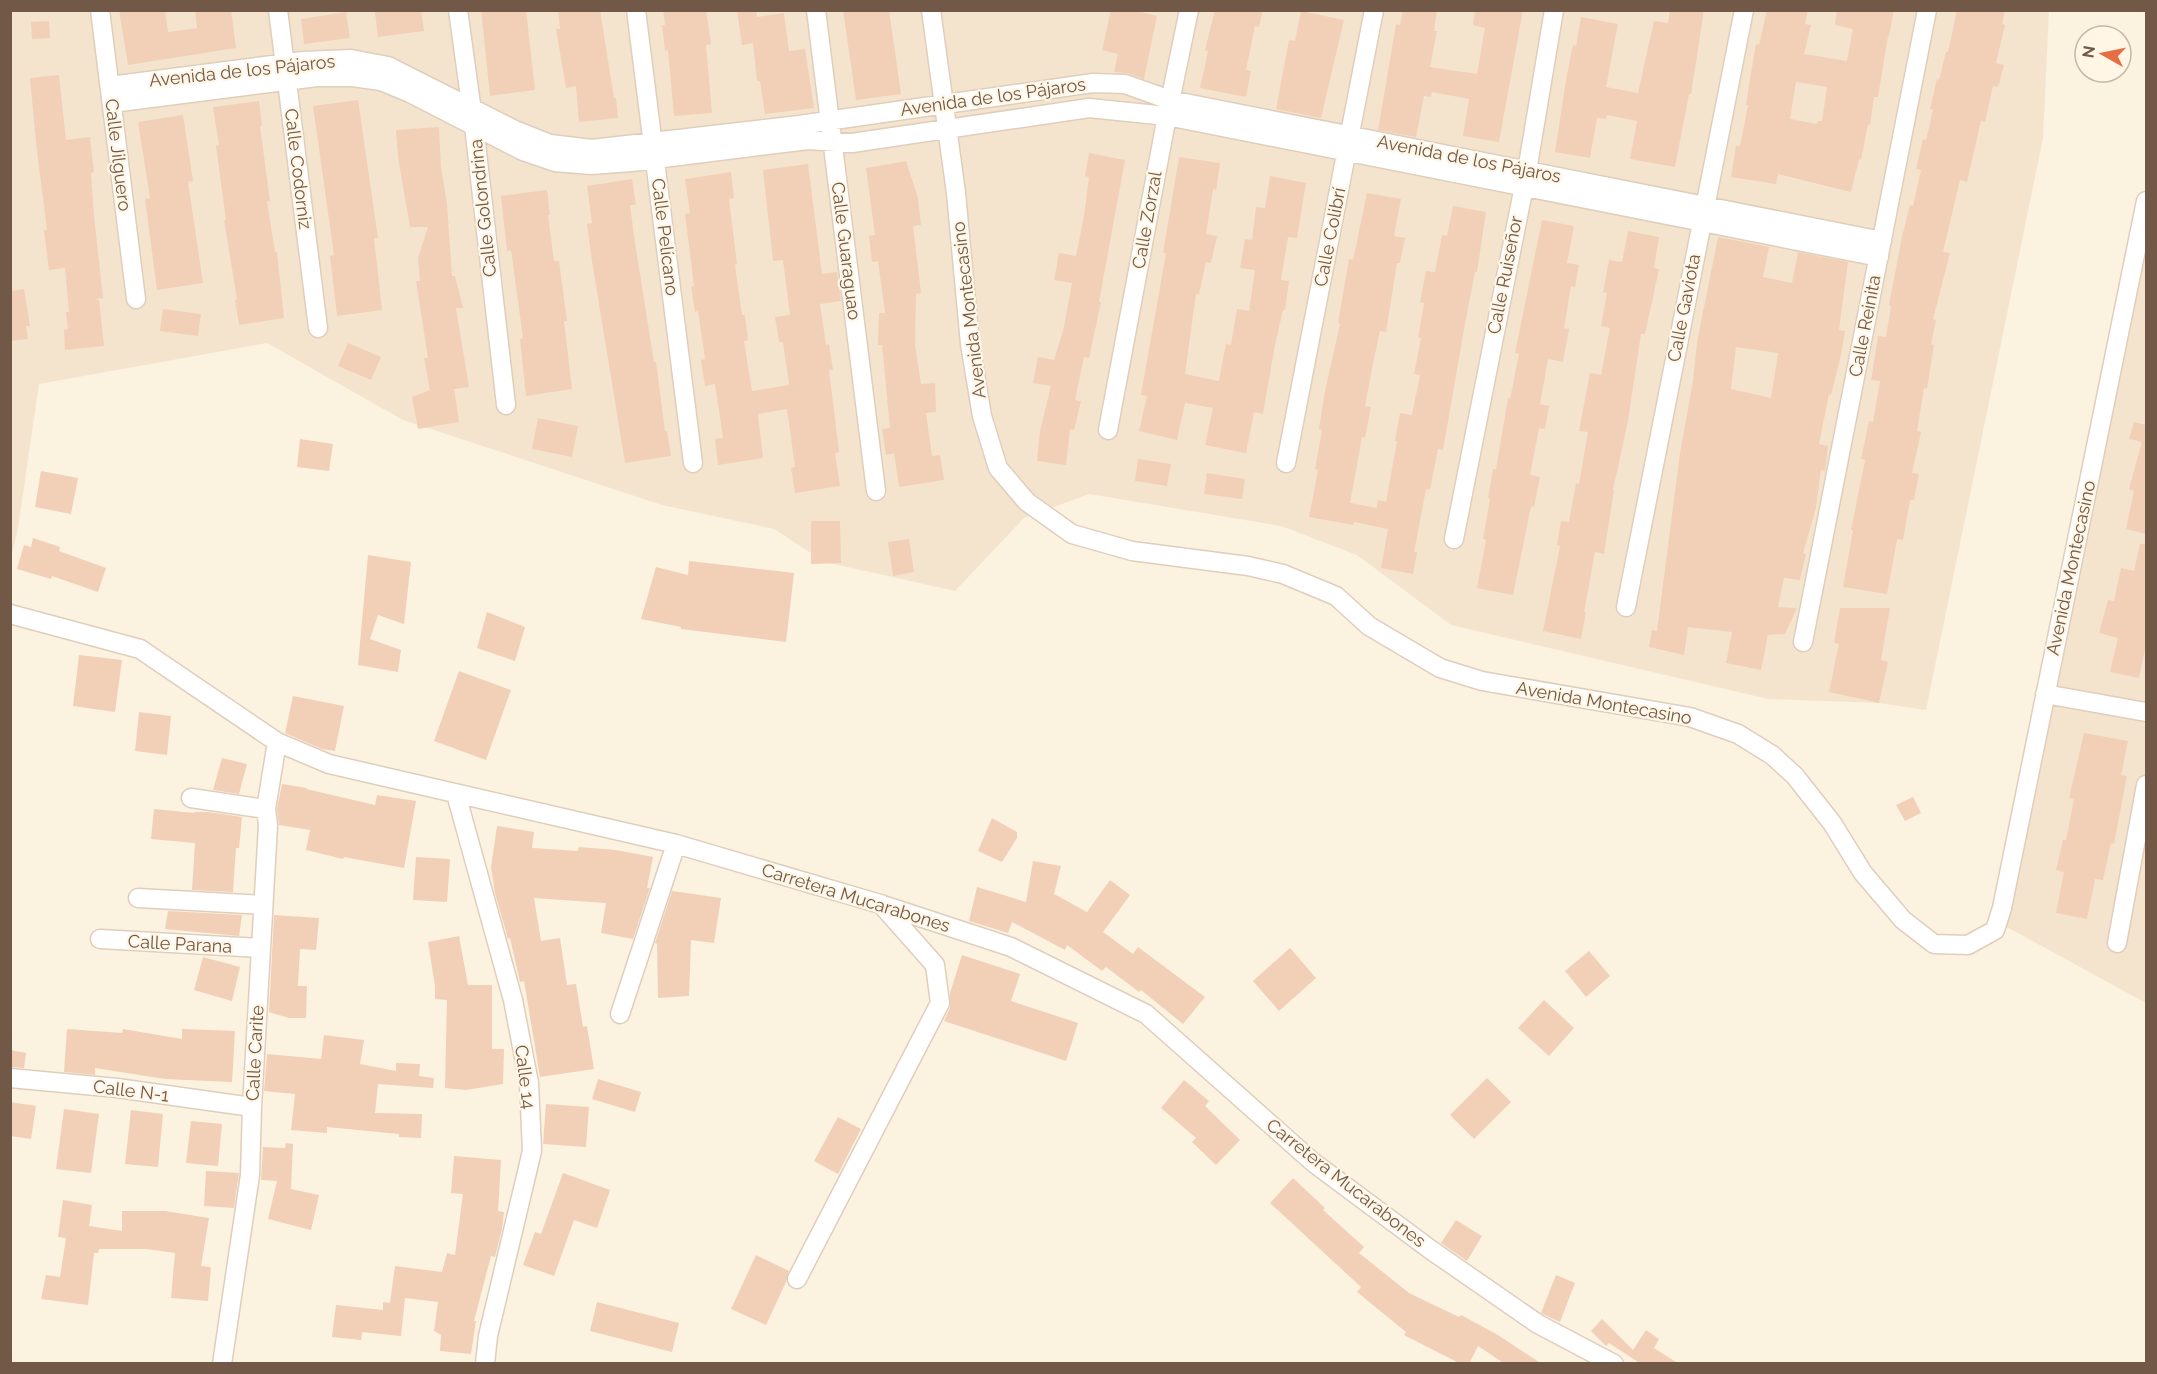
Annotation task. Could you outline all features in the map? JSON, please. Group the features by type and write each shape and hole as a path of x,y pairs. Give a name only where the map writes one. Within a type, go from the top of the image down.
{"street":[{"name":"Calle Jilguero","path":"100,10 136,299"},
{"name":"Calle Codorniz","path":"278,10 318,328"},
{"name":"Calle Golondrina","path":"458,10 474,126 506,405"},
{"name":"Calle Pelícano","path":"636,10 693,463"},
{"name":"Calle Guaraguao","path":"816,10 876,491"},
{"name":"Avenida Montecasino","path":"932,10 942,104 956,193 970,344 982,416 998,468 1027,502 1072,534 1132,551 1248,566 1283,574 1336,596 1369,626 1440,668 1482,681 1690,717 1738,734 1772,755 1795,776 1832,823 1870,881 1903,920 1934,944 1968,945 1995,930 2002,908 2146,201"},
{"name":"Calle Zorzal","path":"1108,430 1168,108 1189,10"},
{"name":"Calle Colibrí","path":"1286,463 1374,10"},
{"name":"Calle Ruiseñor","path":"1454,539 1525,178 1554,10"},
{"name":"Calle Gaviota","path":"1626,607 1744,10"},
{"name":"Calle Reinita","path":"1803,642 1927,10"},
{"name":"Avenida de los Pájaros","path":"111,94 286,72 351,59 387,66 515,130 550,144 592,149 653,151 808,140 852,143 1089,108 1168,108 1880,249"},
{"name":"Avenida de los Pájaros","path":"286,72 317,77 353,77 381,81 410,93 523,151 555,162 591,165 653,151 829,120 1092,83 1125,84 1168,108"},
{"name":"Carretera Mucarabones","path":"10,614 140,649 277,742 329,765 675,844 880,904 1011,947 1146,1014 1332,1177 1431,1250 1538,1324 1614,1364"},
{"path":"2045,694 2146,712"},
{"name":"Calle Carite","path":"222,1364 250,1175 267,808 277,742"},
{"path":"2116,943 2146,785"},
{"name":"Calle 14","path":"456,794 513,1000 529,1094 532,1151 488,1336 485,1364"},
{"path":"191,798 267,808"},
{"path":"620,1014 675,844"},
{"path":"138,898 263,905"},
{"path":"797,1279 940,1003 935,965 880,904"},
{"name":"Calle Parana","path":"100,939 261,948"},
{"name":"Calle N-1","path":"10,1078 117,1088 252,1107"}],"shaded area":[{"path":"11,11 2049,11 2043,138 1926,710 1879,703 1768,699 1451,625 1357,555 1281,526 1089,494 1024,518 955,591 825,562 774,529 662,505 403,420 267,343 39,384 18,528 11,558"},
{"path":"2146,243 2146,1003 2005,926"}],"building":[{"path":"119,10 165,10 168,32 197,28 195,10 231,10 236,48 128,65"},
{"path":"421,10 424,31 378,37 375,12"},
{"path":"481,10 526,10 535,90 490,96"},
{"path":"558,10 600,10 618,118 579,122 576,86 566,88 556,29 560,29"},
{"path":"663,10 706,10 711,44 706,45 712,113 674,116 668,50 665,51 662,25 665,25"},
{"path":"737,10 756,10 757,17 784,13 789,51 805,49 814,108 765,114 760,81 757,81 753,43 742,45"},
{"path":"843,10 889,10 901,94 856,100"},
{"path":"1111,10 1133,10 1157,16 1144,79 1128,73 1114,72 1118,54 1102,50"},
{"path":"1215,10 1263,10 1259,27 1255,26 1246,70 1251,71 1246,97 1200,88 1208,51 1205,50"},
{"path":"1403,10 1437,10 1434,31 1437,31 1430,67 1477,74 1485,28 1473,25 1475,10 1523,10 1499,142 1463,136 1469,99 1432,92 1431,97 1424,96 1416,137 1378,130 1396,24 1400,25"},
{"path":"1670,10 1704,10 1691,94 1689,94 1675,167 1630,159 1637,121 1607,115 1606,119 1597,118 1590,158 1555,152 1566,80 1573,45 1576,46 1581,17 1618,24 1606,87 1638,93 1654,21 1668,23"},
{"path":"1767,10 1808,10 1805,24 1811,25 1804,54 1847,61 1853,29 1835,25 1837,10 1894,10 1878,97 1874,97 1870,125 1868,124 1861,160 1859,159 1851,192 1778,174 1776,184 1731,177 1736,146 1740,146 1748,105 1746,105 1756,44 1759,45","holes":["1796,82 1827,87 1822,121 1818,121 1817,124 1790,119"]},
{"path":"1957,10 2005,10 2002,24 2005,25 1996,63 2004,65 1998,87 1993,86 1985,122 1981,121 1967,182 1960,180 1943,252 1950,253 1933,319 1936,320 1931,344 1934,345 1927,389 1924,388 1917,431 1921,432 1912,473 1919,474 1914,500 1910,500 1903,540 1897,539 1887,594 1843,587 1853,530 1851,530 1865,460 1861,459 1869,421 1873,422 1880,381 1871,380 1878,336 1886,337 1891,306 1889,305 1902,237 1910,205 1913,206 1921,170 1916,169 1923,139 1926,140 1937,79 1939,80 1946,52 1948,52"},
{"path":"1301,11 1344,20 1321,118 1276,109 1289,40 1295,41"},
{"path":"346,12 350,38 304,44 301,19"},
{"path":"49,21 50,38 32,39 31,22"},
{"path":"59,75 66,140 90,137 94,172 91,173 94,216 103,298 95,299 99,300 104,346 65,350 64,330 68,329 66,312 69,312 65,268 49,270 44,230 47,230 30,78"},
{"path":"358,100 378,238 374,238 382,310 337,316 330,256 334,255 313,106"},
{"path":"259,101 270,201 267,201 275,252 277,252 284,318 239,325 224,220 226,220 216,146 219,145 213,107"},
{"path":"183,115 193,181 188,182 203,283 157,290 145,199 150,198 138,122"},
{"path":"439,127 452,276 455,276 463,308 456,308 469,387 454,389 459,422 418,429 412,397 430,390 424,358 428,358 416,281 420,281 418,258 428,227 410,227 398,157 396,130"},
{"path":"1089,153 1125,160 1099,302 1101,302 1089,358 1084,357 1075,400 1081,401 1074,430 1070,429 1066,465 1037,461 1040,431 1051,386 1033,383 1038,357 1054,360 1063,331 1072,283 1054,280 1059,253 1076,256 1089,177 1085,176"},
{"path":"1179,157 1220,163 1216,190 1213,189 1206,234 1217,236 1211,263 1206,262 1199,294 1196,294 1185,374 1219,381 1226,344 1231,345 1237,309 1249,311 1255,270 1240,268 1245,239 1252,240 1256,207 1265,208 1270,176 1306,183 1297,238 1288,237 1281,280 1289,281 1285,310 1283,310 1275,345 1263,414 1254,412 1246,453 1205,445 1213,408 1185,403 1177,440 1139,431 1147,396 1141,395 1166,253 1163,253"},
{"path":"906,161 918,198 921,225 913,226 921,293 916,294 915,345 921,384 935,383 936,412 926,413 932,456 940,455 944,480 899,487 894,453 886,455 882,429 890,428 882,345 878,345 879,313 885,313 878,261 872,262 869,236 875,235 866,168"},
{"path":"808,164 822,274 837,272 841,301 820,304 826,345 829,344 833,370 829,370 839,452 835,453 840,486 795,493 791,468 795,467 787,409 758,414 763,458 718,465 715,439 723,438 715,384 705,386 701,360 705,359 698,311 695,312 691,286 694,286 685,214 690,213 685,179 731,172 734,198 729,199 737,264 735,265 742,315 745,315 748,340 744,341 752,391 789,385 783,342 779,342 775,317 790,315 783,260 773,261 763,170"},
{"path":"632,179 636,205 630,205 635,243 671,456 625,463 592,261 587,224 592,223 587,186"},
{"path":"547,190 554,261 559,261 567,321 564,321 572,389 526,396 520,339 523,338 511,250 507,251 501,196"},
{"path":"1367,193 1401,199 1394,236 1405,238 1400,263 1397,263 1386,332 1380,331 1372,368 1365,406 1371,407 1365,438 1362,437 1350,503 1377,508 1378,500 1386,502 1400,413 1412,415 1420,375 1414,374 1421,338 1418,338 1424,303 1420,302 1426,271 1435,272 1442,235 1447,236 1453,206 1486,212 1477,272 1475,272 1465,324 1443,450 1438,449 1430,490 1426,489 1414,552 1417,552 1413,574 1381,568 1388,529 1354,522 1353,525 1309,517 1318,470 1315,469 1322,430 1319,429 1325,391 1340,324 1338,323 1349,259 1353,260"},
{"path":"1542,220 1574,226 1567,263 1579,265 1575,287 1571,286 1564,328 1569,329 1563,362 1548,359 1540,404 1549,406 1545,429 1539,428 1530,475 1540,477 1534,507 1531,506 1513,595 1477,588 1486,540 1483,539 1493,469 1496,469 1508,398 1510,399 1519,354 1515,353"},
{"path":"1628,231 1659,237 1654,268 1659,269 1645,334 1641,334 1604,554 1595,552 1581,639 1543,631 1560,546 1557,545 1561,521 1569,522 1576,483 1579,484 1588,432 1579,431 1590,373 1601,375 1610,328 1601,326 1607,293 1603,292 1609,260 1622,262"},
{"path":"1718,237 1769,247 1763,277 1792,283 1798,252 1848,262 1839,330 1845,331 1819,444 1828,446 1825,471 1821,470 1816,508 1803,553 1806,554 1800,580 1784,578 1778,607 1797,608 1785,634 1768,635 1761,670 1726,663 1732,632 1688,627 1684,655 1649,647 1652,630 1657,631 1697,342","holes":["1736,347 1778,353 1771,398 1731,389"]},
{"path":"24,289 30,326 26,326 28,339 10,341 10,291"},
{"path":"163,309 201,314 198,336 160,331"},
{"path":"348,343 381,357 371,380 338,366"},
{"path":"538,418 578,426 572,457 532,449"},
{"path":"2134,422 2146,425 2146,534 2126,529 2134,491 2129,489 2142,442 2129,439"},
{"path":"300,439 333,444 329,471 297,467"},
{"path":"1138,459 1171,464 1167,486 1135,481"},
{"path":"41,471 78,478 71,514 35,507"},
{"path":"1207,473 1245,479 1242,499 1204,494"},
{"path":"811,521 840,521 841,563 811,564"},
{"path":"33,538 60,547 59,551 106,568 98,592 52,576 51,579 17,569 24,545 31,547"},
{"path":"909,539 914,572 893,576 888,542"},
{"path":"2140,544 2146,544 2146,645 2139,678 2110,672 2118,638 2099,633 2108,600 2114,601 2121,568 2134,571"},
{"path":"368,555 411,562 404,624 378,615 370,639 401,650 398,672 358,665"},
{"path":"689,561 794,573 786,642 681,629 681,627 641,619 656,567 688,575"},
{"path":"1840,608 1890,608 1881,660 1888,662 1879,703 1829,692 1839,644 1834,643"},
{"path":"487,612 525,627 515,661 477,648"},
{"path":"79,655 122,660 115,712 73,706"},
{"path":"459,671 511,690 486,760 434,741"},
{"path":"293,696 344,706 335,751 322,749 285,733"},
{"path":"139,712 171,716 167,755 135,751"},
{"path":"2084,733 2128,741 2121,775 2127,776 2114,844 2111,843 2103,880 2095,879 2087,919 2056,913 2064,872 2056,870 2063,840 2066,840 2074,799 2069,798"},
{"path":"222,758 247,764 239,794 213,790"},
{"path":"282,784 375,805 377,795 416,801 404,868 344,857 343,859 306,850 310,830 279,825 277,809"},
{"path":"1913,797 1921,813 1905,821 1896,805"},
{"path":"154,809 208,812 242,817 239,848 236,848 233,892 192,890 195,843 151,839"},
{"path":"992,818 1017,832 1017,838 1002,862 978,851"},
{"path":"497,826 534,832 532,848 578,851 579,847 616,850 653,857 647,888 650,888 633,939 601,933 606,903 534,898 541,941 560,938 567,985 576,984 583,1027 587,1026 594,1069 540,1077 524,981 520,982 510,938 508,939 495,893 491,867"},
{"path":"416,857 450,859 447,902 413,900"},
{"path":"1033,861 1061,866 1054,894 1087,912 1110,880 1130,895 1103,932 1133,954 1138,947 1205,997 1183,1024 1141,990 1139,992 1106,967 1102,971 1067,945 1065,950 1012,922 1008,933 969,921 977,887 1026,902"},
{"path":"672,891 721,898 714,943 691,940 689,996 658,998 657,944 655,943"},
{"path":"168,911 242,915 239,936 165,929"},
{"path":"274,915 319,918 316,950 300,949 298,986 307,986 306,1018 289,1018 269,1012"},
{"path":"459,936 468,985 492,985 492,1049 504,1049 503,1084 466,1090 445,1088 447,1000 435,999 428,942"},
{"path":"1290,948 1316,978 1279,1011 1253,981"},
{"path":"1589,951 1610,976 1586,997 1565,971"},
{"path":"962,955 1020,974 1011,1001 1078,1023 1066,1061 944,1021 950,1008 950,993"},
{"path":"203,957 240,967 232,1001 194,990"},
{"path":"1544,1000 1574,1028 1549,1056 1518,1028"},
{"path":"67,1029 122,1033 123,1029 182,1039 182,1029 235,1031 232,1082 165,1079 95,1068 95,1075 64,1072"},
{"path":"324,1035 364,1040 360,1064 396,1071 396,1063 420,1064 419,1076 434,1078 433,1088 378,1084 375,1113 422,1114 421,1138 327,1127 327,1133 291,1130 295,1094 264,1091 267,1054 321,1059"},
{"path":"10,1050 26,1053 24,1068 10,1067"},
{"path":"1487,1078 1511,1102 1474,1139 1450,1115"},
{"path":"598,1079 641,1092 635,1112 592,1099"},
{"path":"1184,1080 1209,1101 1205,1106 1240,1140 1216,1165 1192,1142 1196,1138 1161,1108"},
{"path":"10,1102 36,1106 31,1139 10,1136"},
{"path":"546,1104 589,1107 586,1147 543,1144"},
{"path":"64,1109 99,1114 91,1173 56,1169"},
{"path":"131,1110 163,1114 158,1167 125,1164"},
{"path":"838,1117 861,1129 838,1174 814,1161"},
{"path":"191,1121 222,1124 218,1166 186,1163"},
{"path":"286,1143 293,1144 291,1189 319,1195 311,1230 268,1219 277,1181 261,1180 263,1147 285,1148"},
{"path":"454,1156 501,1160 498,1211 504,1212 502,1229 495,1257 491,1256 474,1321 476,1321 471,1354 440,1351 441,1335 434,1331 438,1302 405,1298 401,1336 362,1332 361,1340 332,1337 336,1305 383,1310 383,1302 390,1303 395,1266 442,1272 447,1253 455,1255 463,1194 451,1193"},
{"path":"206,1171 239,1173 234,1208 204,1206"},
{"path":"563,1173 610,1190 597,1228 574,1220 554,1276 523,1265 535,1232 541,1234"},
{"path":"1293,1178 1325,1208 1323,1210 1364,1247 1359,1253 1409,1293 1459,1317 1461,1315 1498,1335 1542,1364 1505,1364 1478,1346 1469,1364 1461,1364 1404,1335 1406,1332 1357,1292 1361,1287 1270,1203"},
{"path":"63,1200 92,1205 89,1226 122,1231 122,1211 165,1211 209,1218 201,1266 211,1267 208,1301 171,1298 175,1253 147,1249 99,1249 98,1253 94,1253 88,1305 41,1299 46,1275 60,1277 66,1238 58,1237"},
{"path":"1456,1220 1482,1236 1467,1261 1441,1243"},
{"path":"756,1255 789,1271 766,1325 731,1309"},
{"path":"1556,1275 1575,1283 1560,1322 1541,1313"},
{"path":"597,1302 679,1323 672,1352 590,1331"},
{"path":"1602,1319 1633,1350 1646,1330 1659,1339 1654,1348 1679,1364 1641,1364 1609,1343 1606,1346 1591,1331"}]}
